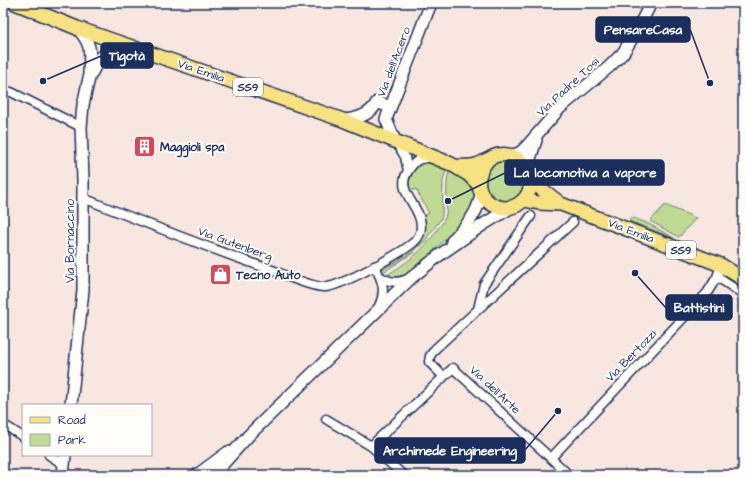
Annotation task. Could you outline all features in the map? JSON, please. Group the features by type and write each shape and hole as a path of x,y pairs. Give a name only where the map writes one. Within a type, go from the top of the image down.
{"main road":[{"name":"Via Emilia","path":"15,3 77,28 343,120 396,141 454,166 468,175 486,200 494,206 503,208 512,207"},
{"name":"Via dell'Acero","path":"396,141 386,119 431,3"},
{"name":"Via Padre Tosi","path":"644,16 646,3"},
{"name":"Via Padre Tosi","path":"511,156 526,148 560,108 609,67 623,53 651,3"},
{"name":"Via Bornaccino","path":"71,404 83,290 81,127 83,105 89,78 90,46 77,28"},
{"name":"Via Bornaccino","path":"89,78 96,63 103,54 123,43"},
{"name":"Via dell'Acero","path":"343,120 353,120 368,113 375,107 377,102 390,107"},
{"name":"Via Padre Tosi","path":"527,168 536,137"},
{"name":"Via Emilia","path":"454,166 474,166 498,155 511,156"},
{"path":"213,475 249,435 411,278 441,254 484,224 524,200 528,194 531,181 527,168 520,160 511,156"},
{"path":"441,254 473,218 479,203 479,176 487,161"},
{"name":"Via Emilia","path":"531,181 561,204 719,271 743,279"},
{"name":"Via Emilia","path":"524,200 539,203 561,204"},
{"path":"198,475 249,435"}],"street":[{"path":"3,91 14,94 81,127"},
{"name":"Via Gutenberg","path":"83,198 222,252 317,286 334,286 403,250 416,241 420,234 420,218 404,188 403,183 408,171 405,157 396,141"},
{"path":"408,171 414,162 420,158 434,158"},
{"path":"478,309 484,284 531,216"},
{"path":"371,446 443,376 429,362 430,356 435,349 573,222"},
{"path":"374,266 381,277 384,291 383,299 377,310"},
{"path":"719,271 743,294"},
{"name":"Via Bertozzi","path":"551,458 710,289 719,271"},
{"path":"381,277 388,282 395,283 411,278"},
{"name":"Via dell'Arte","path":"443,376 453,368 569,475"},
{"path":"326,419 371,446 403,475"},
{"path":"3,424 22,436"},
{"path":"50,456 64,465"},
{"path":"222,475 226,462"}],"green space":[{"path":"424,161 446,169 443,181 441,219 423,243 413,253 382,273 381,270 407,256 414,250 420,244 424,236 424,216 429,213 416,189 410,191 409,182 416,166"},
{"path":"501,161 509,162 520,168 526,179 524,193 508,204 489,198 483,179 490,167"},
{"path":"449,171 468,179 473,187 476,198 473,212 427,257 398,281 384,277 407,262 420,251 432,238 443,222 446,214 447,182"},
{"path":"665,205 696,218 679,237 650,221"},
{"path":"631,217 649,224 674,238 629,221"}],"place":[{"name":"Tigotà","path":"43,81"},
{"name":"PensareCasa","path":"710,83"},
{"name":"Maggioli spa","path":"145,147"},
{"name":"La locomotiva a vapore","path":"448,201"},
{"name":"Battistini","path":"635,273"},
{"name":"Tecno Auto","path":"221,275"},
{"name":"Archimede Engineering","path":"558,411"}]}
